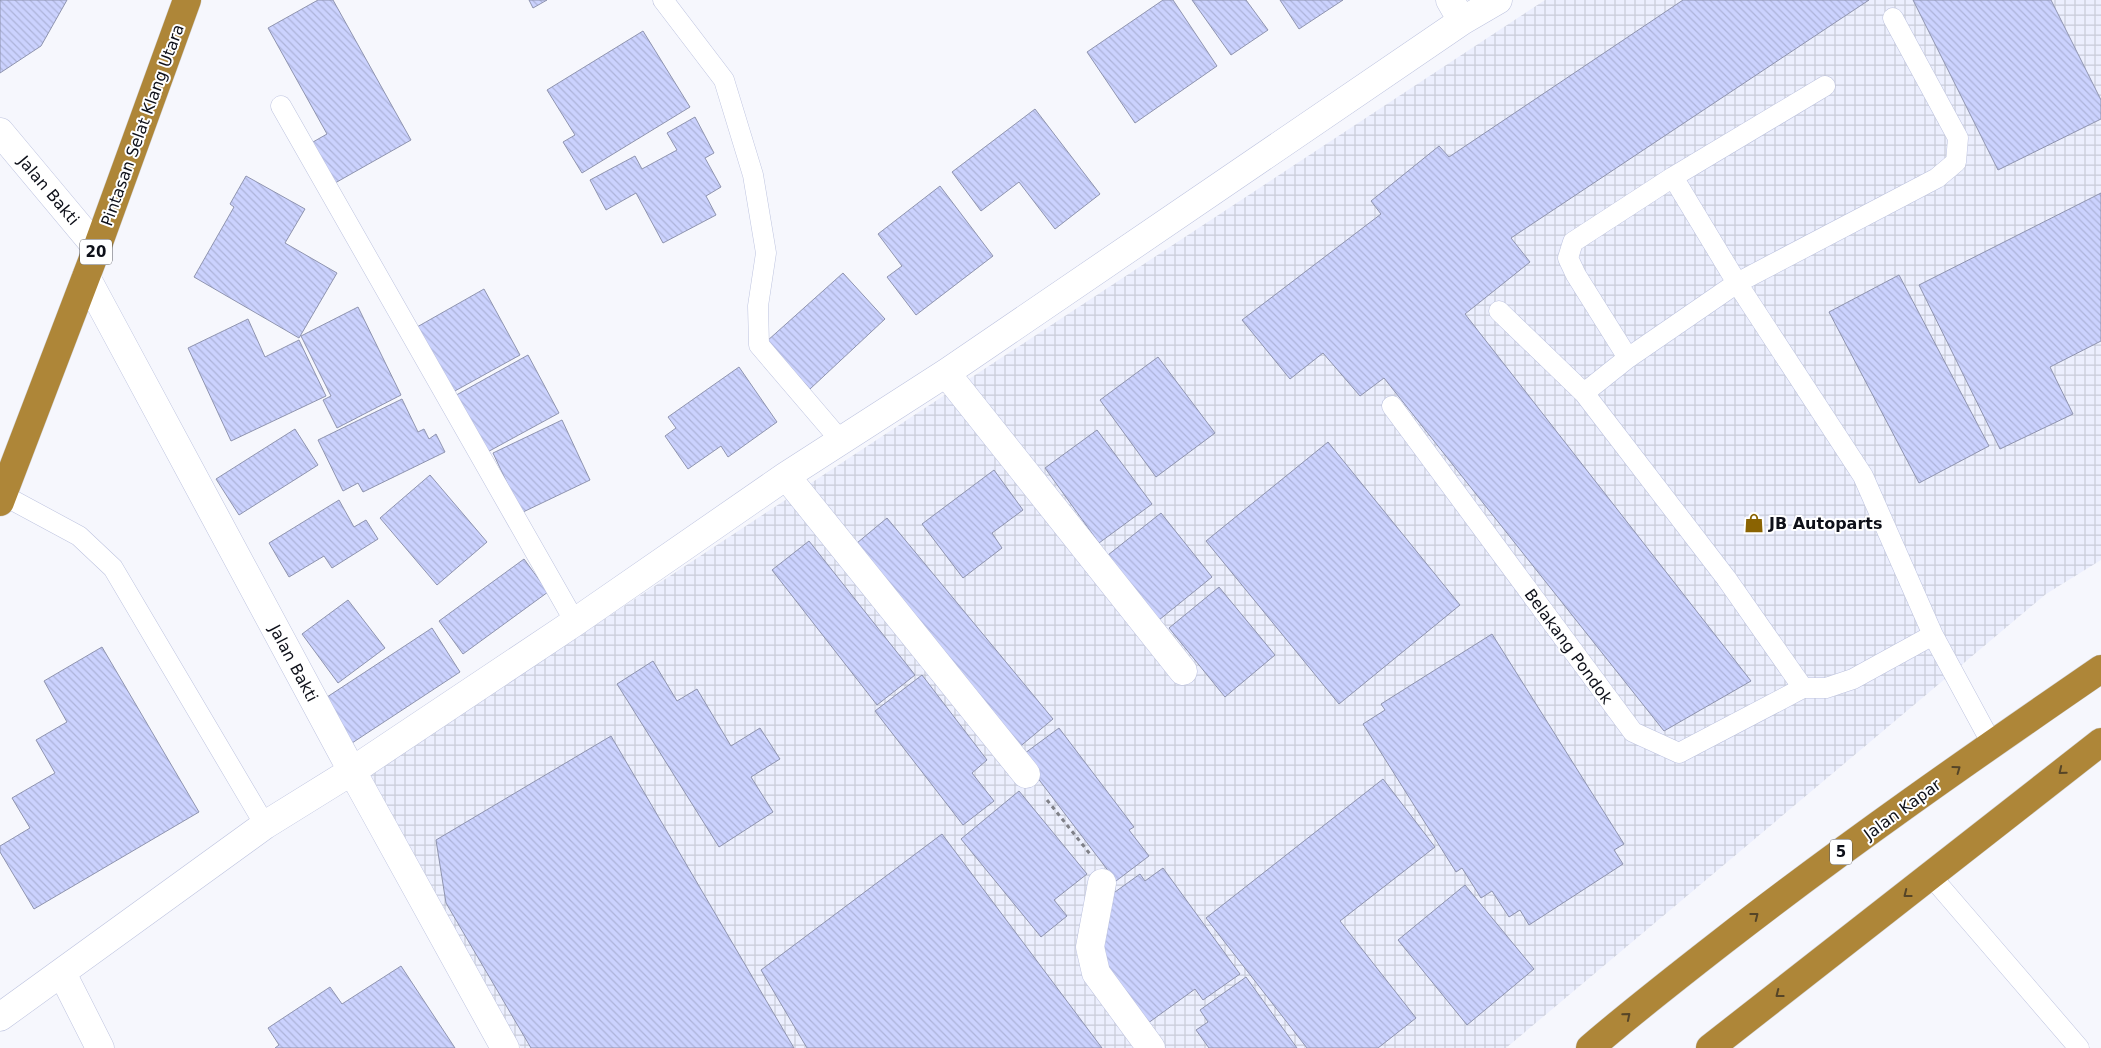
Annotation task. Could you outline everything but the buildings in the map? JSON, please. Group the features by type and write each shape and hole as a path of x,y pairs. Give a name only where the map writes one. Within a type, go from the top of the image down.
{"highway":[{"name":"Pintasan Selat Klang Utara","path":"1,498 97,248 186,0"},
{"name":"Jalan Kapar","path":"1590,1048 1638,1007 1790,889 1992,744 2101,669"},
{"path":"1710,1048 2101,742"}],"street":[{"path":"0,1017 265,825 352,771 574,622 786,476 946,372 1456,11 1498,0"},
{"name":"Jalan Bakti","path":"0,132 97,248"},
{"name":"Jalan Bakti","path":"86,277 352,771 505,1048"},
{"path":"946,372 1183,671"},
{"path":"786,476 1026,774"},
{"path":"1102,883 1090,947 1096,973 1151,1048"},
{"path":"62,973 100,1048"}],"lane":[{"path":"663,0 724,80 752,175 766,253 758,306 759,345 841,441"},
{"path":"1584,393 1628,358 1737,283 1937,178 1956,162 1958,138 1893,18"},
{"path":"1628,358 1576,275 1568,258 1573,242 1673,177 1825,86"},
{"path":"281,106 574,622"},
{"path":"1673,177 1737,283 1863,476 1933,635 1992,744"},
{"path":"1499,311 1584,393 1726,578 1802,688 1826,688 1853,679 1933,635"},
{"name":"Belakang Pondok","path":"1392,406 1633,732 1679,753 1802,688"},
{"path":"1,498 78,536 114,568 265,825"},
{"path":"1931,876 2079,1048"}],"path":[{"path":"1026,774 1093,857 1102,883"}],"shaded area":[{"path":"1545,0 2101,0 2101,560 2046,594 1506,1048 521,1048 369,774"}],"place":[{"name":"JB Autoparts","path":"1754,523"}]}
